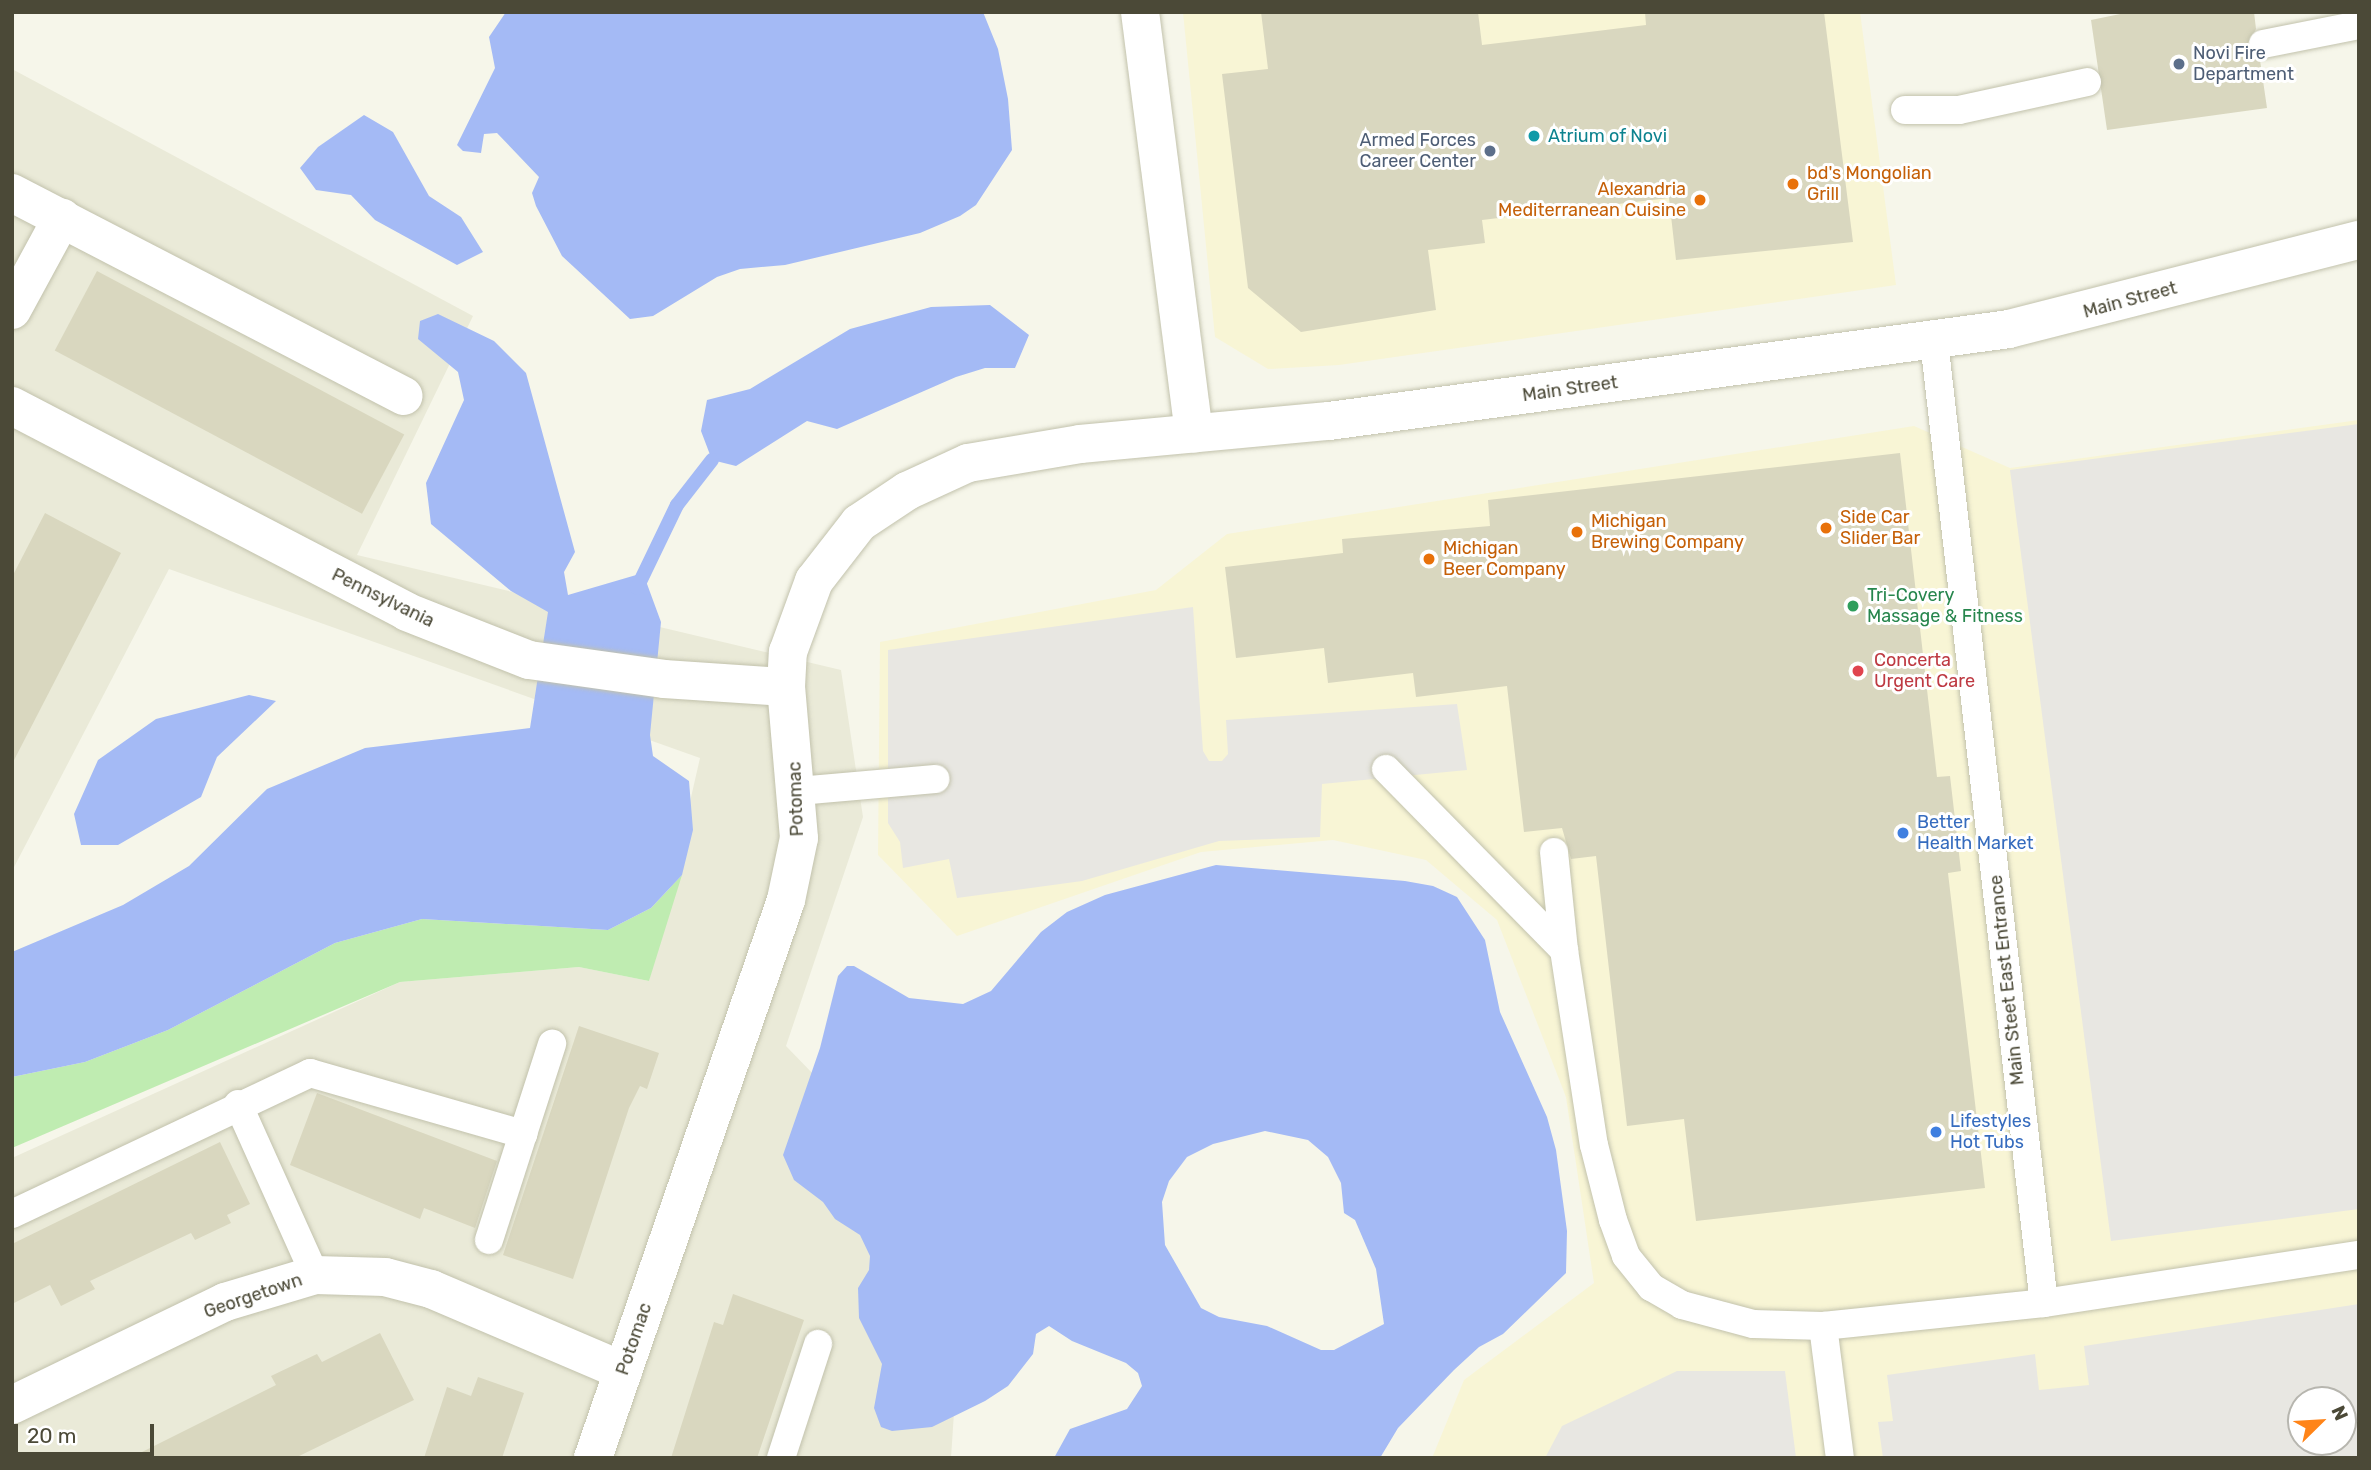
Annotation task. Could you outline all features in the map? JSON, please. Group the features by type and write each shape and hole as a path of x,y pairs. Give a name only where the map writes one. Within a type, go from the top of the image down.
{"street":[{"path":"1140,12 1194,434"},
{"path":"12,193 404,396"},
{"path":"12,310 62,218"},
{"name":"Main Street","path":"1194,434 1329,421 1934,341 2038,324 2359,240"},
{"name":"Pennsylvania","path":"12,406 407,612 529,660 664,679 786,687"},
{"name":"Potomac","path":"593,1458 786,900 799,838 798,791 786,687 788,652 814,581 859,523 907,491 968,463 1080,444 1194,434"},
{"name":"Georgetown","path":"12,1405 225,1302 315,1275 385,1277 431,1289 623,1371"}],"lane":[{"path":"2263,44 2359,25"},
{"path":"1905,110 1959,110 2087,82"},
{"name":"Main Steet East Entrance","path":"1934,341 2044,1303"},
{"path":"1386,769 1564,950"},
{"path":"798,791 935,779"},
{"path":"1554,852 1564,950 1594,1145 1626,1256 1651,1287 1682,1304 1753,1324 1823,1326 2044,1303 2359,1255"},
{"path":"489,1240 552,1044"},
{"path":"12,1214 238,1104 310,1073 523,1134"},
{"path":"238,1104 315,1275"},
{"path":"1823,1326 1840,1458"},
{"path":"780,1458 818,1344"}],"shaded area":[{"name":"Atrium of Novi","path":"1183,12 1860,12 1896,285 1339,365 1268,369 1215,337"},
{"path":"12,69 473,316 357,555 841,670 863,817 786,1046 966,1232 951,1458 12,1458 12,1158 400,982 579,967 649,981 700,758 169,569 12,871"},
{"path":"2359,420 2359,1458 1432,1458 1464,1380 1594,1283 1566,1097 1497,920 1426,860 1333,840 1201,852 957,936 878,855 880,642 1156,590 1227,534 1914,426 2010,468"},
{"path":"2359,424 2359,1209 2111,1241 2010,470"},
{"path":"1193,607 1203,751 1209,761 1222,761 1228,754 1226,720 1457,704 1467,770 1322,784 1320,837 1219,841 1082,881 957,898 949,859 903,868 900,842 888,823 888,650"},
{"path":"2359,1304 2359,1458 1883,1458 1878,1422 1893,1421 1887,1375 2035,1354 2039,1390 2089,1385 2084,1346"},
{"path":"1677,1371 1785,1371 1796,1458 1545,1458 1562,1426"}],"green space":[{"path":"682,875 649,981 579,967 400,982 12,1148 12,1077 85,1062 168,1030 335,943 422,919 608,930 651,908"}],"water":[{"path":"506,12 983,12 998,49 1008,99 1012,150 976,205 960,216 920,233 785,265 740,269 717,277 653,316 630,319 562,256 532,193 539,177 497,133 484,134 481,153 463,151 457,145 495,68 489,37"},
{"path":"364,115 393,132 429,196 461,217 483,252 457,265 375,220 351,195 316,190 300,168 318,147"},
{"path":"990,305 1029,335 1015,368 985,368 956,377 837,429 807,421 736,466 712,460 701,431 707,400 750,389 850,329 931,307"},
{"path":"438,314 494,341 526,373 575,552 564,572 568,595 643,573 661,622 650,735 653,756 689,781 693,830 682,875 651,908 608,930 422,919 335,943 168,1030 85,1062 12,1077 12,952 123,905 189,866 267,789 365,748 530,728 548,612 511,591 431,524 426,483 464,400 458,372 418,339 420,321"},
{"path":"249,695 276,701 217,757 201,797 118,845 81,845 74,814 98,760 156,719"},
{"path":"1216,865 1405,881 1433,886 1457,897 1485,940 1500,1012 1547,1117 1556,1150 1567,1231 1566,1273 1503,1334 1479,1347 1454,1370 1398,1428 1380,1458 1054,1458 1070,1429 1127,1409 1142,1386 1138,1373 1126,1363 1072,1341 1049,1326 1036,1334 1033,1354 1008,1386 985,1401 932,1427 892,1431 881,1427 874,1408 882,1364 859,1318 858,1288 869,1270 870,1256 860,1235 835,1219 823,1202 794,1180 783,1155 820,1048 838,976 847,966 854,966 909,998 963,1004 991,991 1041,932 1067,912 1105,895","holes":["1265,1131 1308,1140 1328,1157 1341,1183 1344,1213 1355,1220 1376,1269 1384,1324 1334,1350 1321,1350 1267,1326 1219,1317 1201,1308 1165,1245 1162,1202 1169,1181 1187,1157 1213,1144"]}],"building":[{"name":"Atrium of Novi","path":"1261,12 1478,12 1482,45 1646,25 1645,12 1824,12 1853,242 1676,260 1669,198 1482,220 1485,243 1428,250 1436,310 1301,332 1248,288 1222,74 1268,69"},
{"name":"Novi Fire Department","path":"2130,12 2254,12 2256,29 2247,47 2260,60 2267,108 2107,130 2091,20"},
{"path":"97,271 404,434 362,514 55,350"},
{"path":"1900,453 1937,777 1950,776 1961,871 1948,873 1985,1188 1696,1221 1684,1119 1627,1126 1596,856 1571,859 1562,828 1524,832 1507,686 1416,697 1413,673 1328,683 1324,648 1236,658 1225,567 1343,553 1342,539 1490,526 1488,500"},
{"path":"45,513 121,553 12,764 12,577"},
{"path":"579,1026 659,1053 647,1089 640,1086 629,1108 573,1279 503,1255"},
{"path":"317,1093 497,1161 475,1228 424,1208 420,1219 290,1165"},
{"path":"220,1142 250,1204 227,1215 231,1223 195,1240 191,1233 90,1281 95,1289 61,1306 50,1285 12,1304 12,1244"},
{"path":"733,1294 804,1320 757,1458 671,1458 714,1322 723,1325"},
{"path":"380,1333 414,1400 295,1458 130,1458 276,1385 271,1376 317,1354 322,1362"},
{"path":"478,1377 524,1393 502,1458 424,1458 447,1387 471,1396"}],"waterway":[{"path":"637,588 677,505 712,460"}],"place":[{"name":"Novi Fire Department","path":"2179,64"},
{"name":"Atrium of Novi","path":"1534,136"},
{"name":"Armed Forces Career Center","path":"1490,151"},
{"name":"bd's Mongolian Grill","path":"1793,184"},
{"name":"Alexandria Mediterranean Cuisine","path":"1700,200"},
{"name":"Side Car Slider Bar","path":"1826,528"},
{"name":"Michigan Brewing Company","path":"1577,532"},
{"name":"Michigan Beer Company","path":"1429,559"},
{"name":"Tri-Covery Massage & Fitness","path":"1853,606"},
{"name":"Concerta Urgent Care","path":"1858,671"},
{"name":"Better Health Market","path":"1903,833"},
{"name":"Lifestyles Hot Tubs","path":"1936,1132"}]}
